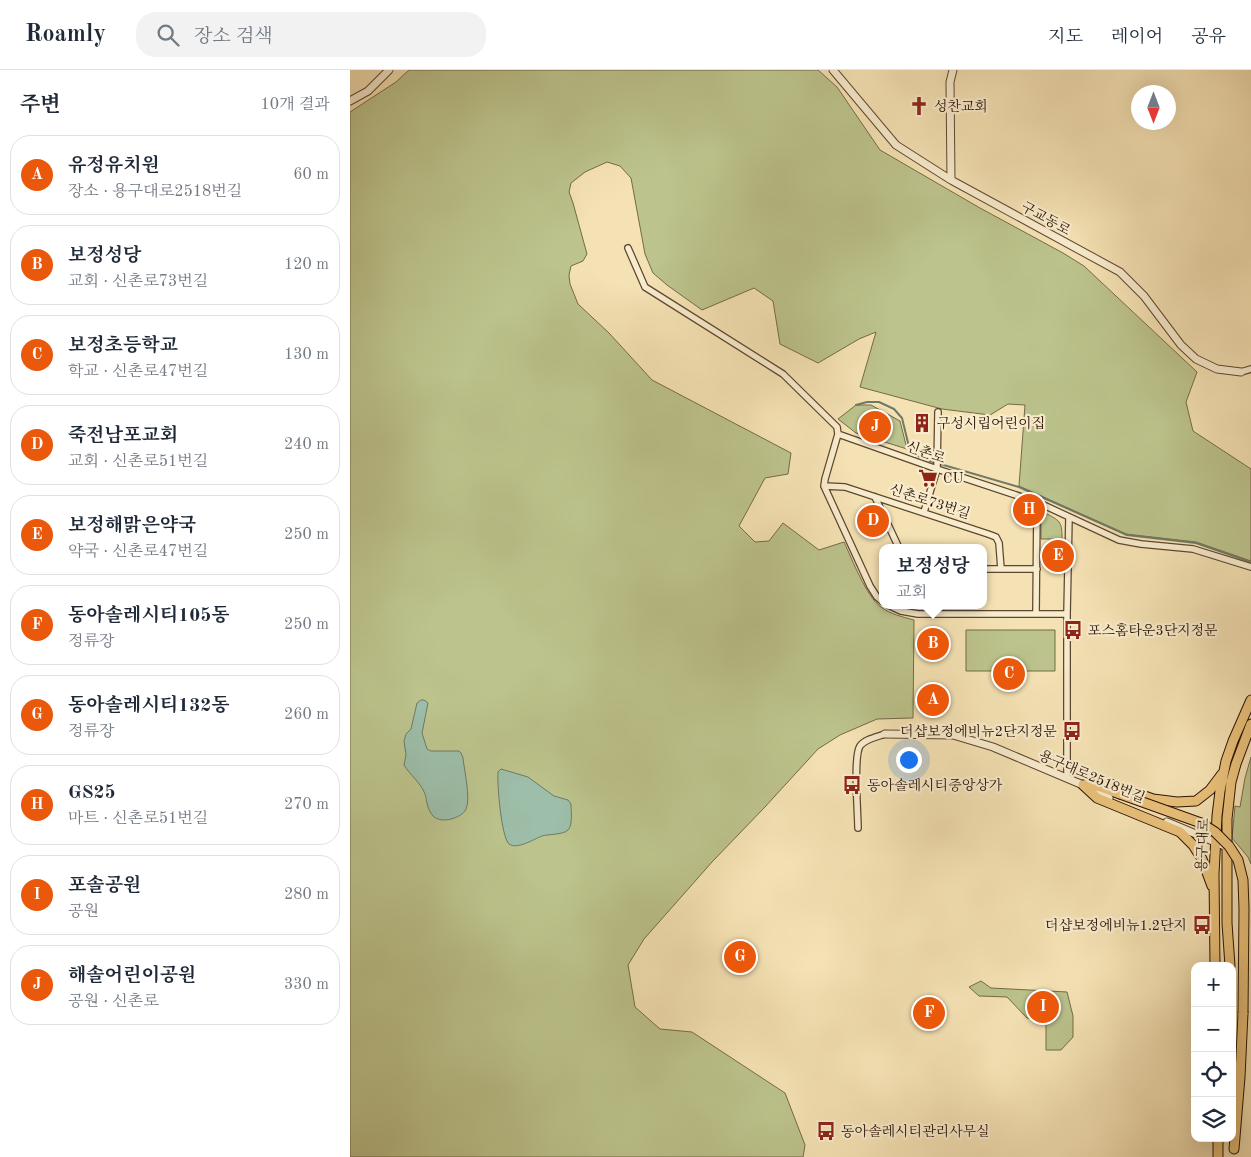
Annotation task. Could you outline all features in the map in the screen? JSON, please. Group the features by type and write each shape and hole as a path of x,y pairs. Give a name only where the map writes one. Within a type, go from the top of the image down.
{"main road":[{"name":"용구대로","path":"1215,962 1214,874 1219,800 1226,761 1251,700"},
{"name":"용구대로","path":"1230,962 1227,923 1228,804 1236,764 1251,724"},
{"path":"1226,761 1227,769 1221,804 1223,807 1226,807 1228,804"},
{"path":"1083,785 1105,782 1153,799 1177,802 1196,801 1210,790 1223,772"},
{"path":"1083,785 1101,787 1201,823 1215,832 1229,846 1238,860 1243,880 1244,909 1243,1013 1234,1153"},
{"path":"1083,785 1097,798 1180,832 1193,845 1202,859 1214,892"},
{"path":"1214,874 1219,873 1220,910 1227,923"},
{"path":"1233,1097 1234,1153"},
{"path":"1218,1142 1218,1157"}],"street":[{"path":"350,101 368,91 389,70"},
{"name":"구교동로","path":"833,70 896,145 951,180 1120,272 1144,296 1181,344 1196,359 1217,369 1241,372 1251,369"},
{"path":"951,180 950,82 953,70"},
{"path":"628,248 645,287 783,374 837,427 838,434 824,479 824,486 870,586 879,599"},
{"path":"924,512 937,469 938,412"},
{"name":"신촌로","path":"838,434 1036,502 1119,540 1193,549 1251,567"},
{"name":"신촌로73번길","path":"824,486 845,487 988,534 996,538 999,543 1001,569"},
{"path":"875,496 897,544"},
{"path":"1036,502 1036,614"},
{"path":"1067,778 1069,517"},
{"path":"987,569 1037,569"},
{"path":"897,609 918,614 1067,614"},
{"path":"931,609 931,614"},
{"path":"858,828 856,759 860,746 871,738 885,734"},
{"name":"용구대로2518번길","path":"885,734 953,736 992,748 1227,847"}],"green space":[{"path":"409,70 818,70 837,87 880,150 1084,266 1197,372 1186,402 1193,431 1251,469 1251,561 1196,542 1126,534 1019,486 1025,405 1008,404 990,415 942,409 860,387 876,332 859,339 818,363 780,344 773,301 754,288 702,310 653,273 645,254 631,178 620,166 607,162 585,172 571,183 569,192 587,254 583,261 571,266 569,275 570,284 578,304 609,333 652,380 791,453 788,474 765,478 739,526 755,542 769,541 783,523 819,550 844,542 860,577 870,595 879,605 879,609 914,620 913,718 877,719 840,735 818,749 712,862 644,939 628,965 635,1007 660,1029 692,1032 785,1093 805,1145 803,1157 350,1157 350,112 396,82"},
{"path":"856,405 871,405 900,421 907,449 856,433 838,419"},
{"path":"1047,514 1060,523 1062,539 1041,539 1041,516"},
{"path":"966,630 1055,630 1055,671 966,671"},
{"path":"1251,757 1251,864 1248,857 1232,838 1235,806 1240,807"},
{"path":"981,981 991,988 1067,992 1073,1016 1073,1037 1061,1050 1046,1050 1046,1021 1027,1018 1007,997 979,996 969,987"}],"shaded area":[{"path":"421,700 428,703 422,733 427,749 431,751 459,751 463,758 468,791 467,804 462,814 449,820 433,816 428,808 423,790 404,765 406,755 404,741 406,734 411,729 417,703"},
{"path":"501,769 528,777 554,796 568,800 571,804 570,828 563,833 542,836 521,845 512,846 509,844 506,839 500,809 498,772"}],"waterway":[{"path":"856,405 867,402 879,402 894,409 902,418 910,451 923,459 1019,487 1127,535 1196,543 1251,562"}],"place":[{"name":"성찬교회","path":"919,106"},
{"name":"구성시립어린이집","path":"922,423"},
{"name":"해솔어린이공원","path":"875,427"},
{"name":"CU","path":"928,478"},
{"name":"GS25","path":"1029,510"},
{"name":"죽전남포교회","path":"873,521"},
{"name":"보정해맑은약국","path":"1058,556"},
{"name":"포스홈타운3단지정문","path":"1073,630"},
{"name":"보정성당","path":"933,644"},
{"name":"보정초등학교","path":"1009,674"},
{"name":"유정유치원","path":"933,700"},
{"name":"더샵보정에비뉴2단지정문","path":"1072,731"},
{"name":"동아솔레시티중앙상가","path":"852,785"},
{"name":"더샵보정에비뉴1.2단지","path":"1202,925"},
{"name":"동아솔레시티132동","path":"740,957"},
{"name":"포솔공원","path":"1043,1007"},
{"name":"동아솔레시티105동","path":"929,1013"},
{"name":"동아솔레시티관리사무실","path":"826,1131"}]}
